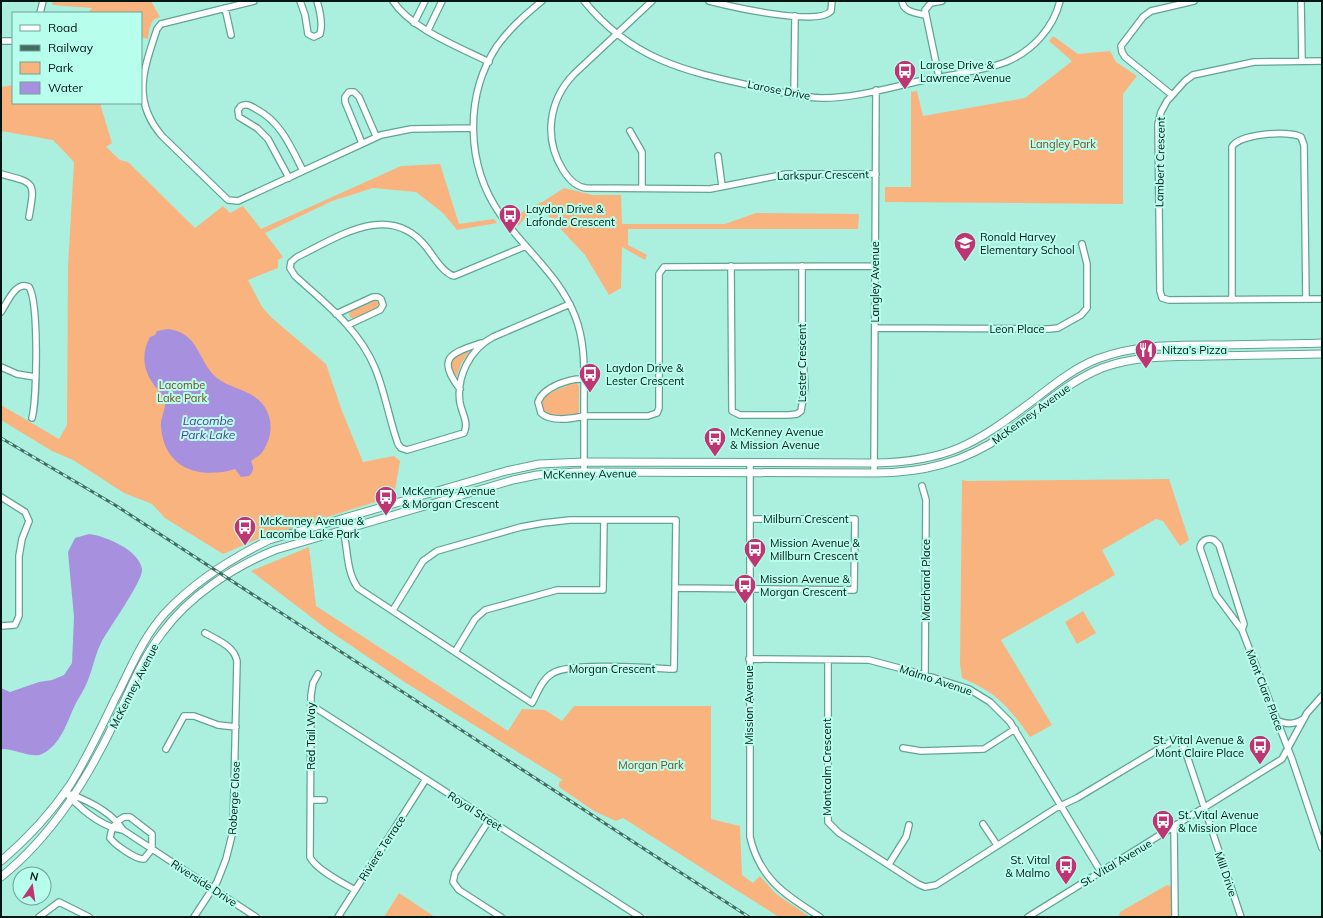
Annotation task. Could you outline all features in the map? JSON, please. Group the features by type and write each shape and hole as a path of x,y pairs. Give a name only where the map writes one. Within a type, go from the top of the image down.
{"main road":[{"name":"McKenney Avenue","path":"1,861 37,826 65,792 88,752 140,650 165,613 209,575 254,547 292,533 506,471 539,464 584,462 874,463 923,460 953,451 966,445 998,426 1075,370 1114,354 1153,346 1322,343"},
{"name":"McKenney Avenue","path":"1,876 33,846 73,797 100,752 154,644 173,620 188,605 214,584 258,557 295,543 513,480 544,474 584,472 903,473 923,470 954,461 979,450 1004,435 1071,384 1091,373 1112,365 1148,357 1322,354"}],"street":[{"path":"40,12 43,1"},
{"path":"254,1 165,22 158,27 143,78 142,92 146,110 153,125 162,136 230,201 238,201 376,136 411,129 473,128"},
{"path":"300,1 305,15 308,34 314,37 320,34 321,31 317,1"},
{"path":"393,1 402,13 414,22 489,62"},
{"path":"414,22 425,1"},
{"path":"428,30 442,1"},
{"path":"542,1 510,30 489,62 476,98 473,128 477,160 488,194 500,214 554,277 570,304 581,338 584,379 584,472"},
{"name":"Larose Drive","path":"584,1 596,16 617,34 646,54 684,70 794,95 829,98 1000,65 1022,54 1045,33 1055,15 1060,1"},
{"name":"Larkspur Crescent","path":"652,1 574,74 560,91 555,102 551,118 552,145 560,166 578,186 586,188 710,189 786,174 876,174"},
{"path":"709,1 760,12 795,16 824,17 831,11 832,1"},
{"path":"902,1 903,6 907,10 925,15"},
{"path":"923,1 926,7 925,15 939,77"},
{"path":"926,7 931,3 942,1"},
{"path":"1172,95 1125,57 1121,46 1138,23 1151,11 1194,1"},
{"path":"1301,1 1302,61"},
{"path":"225,8 231,35"},
{"path":"794,95 795,16"},
{"path":"1,41 12,41"},
{"name":"Lambert Crescent","path":"1322,61 1254,62 1200,73 1188,78 1172,95 1161,112 1158,124 1160,293 1162,298 1169,300 1322,299"},
{"name":"Langley Avenue","path":"874,473 876,90"},
{"path":"362,143 345,102 345,97 349,92 354,92 359,97 376,136"},
{"path":"289,178 268,139 257,128 239,117 238,110 241,106 248,105 258,110 277,125 288,142 303,171"},
{"path":"630,130 642,152 642,188"},
{"path":"1232,300 1232,147 1235,142 1241,139 1277,134 1295,134 1301,136 1304,141 1306,299"},
{"path":"718,156 722,186"},
{"path":"1,174 24,180 31,186 33,194 29,217"},
{"path":"485,342 472,355 466,367 460,389 460,402 466,423 464,433 413,449 403,449 398,442 375,367 362,344 348,326 295,276 290,265 297,257 356,229 372,224 383,224 406,230 422,242 446,272 454,276 459,276 526,246"},
{"name":"Leon Place","path":"875,328 1058,328 1081,315 1088,306 1087,264 1082,244"},
{"name":"Lester Crescent","path":"731,266 731,409 736,414 740,415 790,415 797,414 801,411 805,387 802,344 802,266"},
{"path":"584,379 574,379 546,391 541,396 538,404 541,413 548,418 577,418 584,416 648,416 656,414 659,408 660,270 664,267 875,266"},
{"path":"1,312 17,287 23,285 29,287 32,293 35,316 35,407 32,418"},
{"path":"336,314 374,297 381,299 383,305 380,310 348,326"},
{"path":"460,389 453,380 448,366 449,359 455,353 485,342 570,304"},
{"path":"1,367 22,376 35,377"},
{"name":"Mission Avenue","path":"750,463 749,821 752,845 761,867 776,886 788,896 820,917"},
{"name":"Marchand Place","path":"922,486 926,500 925,675"},
{"path":"1,497 25,512 29,521 22,539 19,556 19,616 15,625 1,626"},
{"name":"Milburn Crescent","path":"750,519 855,519 854,590 750,588"},
{"name":"Morgan Crescent","path":"340,520 344,529 350,571 358,588 532,703 543,682 551,674 560,670 604,667 674,669 676,520 570,520 532,525 437,551 424,561 393,610"},
{"path":"455,652 477,617 485,610 557,590 603,590 604,520"},
{"name":"Mont Clare Place","path":"1242,630 1244,624 1219,545 1214,540 1207,539 1202,542 1200,548 1216,595 1242,630 1288,750 1322,848"},
{"path":"675,588 750,588"},
{"name":"Roberge Close","path":"194,917 213,888 226,859 233,831 236,727 236,656 230,648 205,633"},
{"name":"Malmo Avenue","path":"749,659 869,660 962,686 983,696 1001,711 1015,729 1101,872"},
{"name":"Montcalm Crescent","path":"828,660 827,819 830,826 839,833 918,884 930,887 936,885 1062,805"},
{"name":"Red Tail Way","path":"318,674 312,691 311,704 311,860 319,868 355,890"},
{"name":"St. Vital Avenue","path":"1028,917 1277,763 1282,759 1288,750 1310,707 1322,696"},
{"name":"Royal Street","path":"311,704 640,917"},
{"path":"166,749 184,716 194,716 218,725 236,727"},
{"path":"1275,719 1284,723 1292,724 1304,718"},
{"path":"903,748 920,751 984,749 1015,729"},
{"name":"Mill Drive","path":"1062,805 1177,738 1184,746 1241,917"},
{"name":"Riviere Terrace","path":"338,917 426,779"},
{"name":"Riverside Drive","path":"65,792 73,797 85,800 117,821 123,830"},
{"name":"Riverside Drive","path":"73,797 79,806 112,828 123,830 256,917"},
{"path":"311,800 324,800"},
{"path":"124,817 130,817 150,831 153,838 152,849 144,859 137,858 111,840 112,828 117,821 124,817"},
{"path":"489,820 455,873 453,882 459,890 501,917"},
{"path":"983,824 997,845"},
{"path":"889,864 906,837 909,825"},
{"path":"1174,828 1175,917"},
{"path":"39,917 59,902 89,917"}],"green space":[{"path":"53,1 151,1 160,17 156,18 152,22 148,39 142,37 142,12 89,12 92,8 52,5"},
{"name":"Langley Park","path":"1053,36 1078,54 1110,51 1116,62 1137,76 1123,94 1123,204 885,202 885,187 911,187 911,92 917,91 923,116 1025,98 1072,61 1049,41"},
{"name":"Lacombe Lake Park","path":"12,85 12,104 101,104 112,143 106,147 120,160 128,162 195,228 223,206 230,213 243,206 261,229 401,166 440,164 459,224 494,219 497,223 457,230 443,213 416,192 373,188 332,201 265,233 283,257 278,260 278,268 248,280 262,307 272,318 326,364 342,411 363,462 394,456 400,461 394,496 258,539 223,554 165,518 152,504 124,493 73,460 52,451 1,420 1,405 59,439 67,425 68,266 74,162 53,140 1,131 1,87"},
{"path":"564,188 592,195 621,195 622,224 725,224 756,213 859,214 858,229 628,229 628,245 647,255 645,260 622,247 621,288 609,295 585,255 542,209 528,215 518,226 512,217 544,201"},
{"path":"373,300 379,302 377,308 354,319 350,317 349,314 352,310"},
{"path":"467,351 469,352 461,364 457,376 455,376 452,367 453,360 458,355"},
{"path":"573,383 577,383 579,386 579,413 576,415 550,415 542,410 541,402 545,395"},
{"path":"1169,479 1189,540 1180,546 1163,521 1156,519 1102,550 1115,575 1001,640 1052,725 1030,737 1008,709 993,695 962,678 960,664 962,480"},
{"name":"Morgan Park","path":"309,547 316,606 508,731 522,709 545,710 562,721 574,706 711,706 711,819 740,826 742,875 753,883 760,876 776,894 810,917 779,917 623,818 616,821 594,811 559,787 559,782 563,780 406,683 328,630 251,571"},
{"path":"1083,611 1096,633 1077,644 1065,622"},
{"path":"1167,885 1171,886 1173,890 1172,917 1119,917 1120,912"},
{"path":"399,893 435,917 384,917"}],"water":[{"name":"Lacombe Park Lake","path":"168,329 186,336 192,342 205,364 217,378 226,384 251,394 266,408 270,422 269,437 262,452 251,461 253,469 249,476 241,477 235,469 209,473 186,468 176,461 169,452 164,441 161,427 165,408 164,397 150,379 144,361 145,349 150,337 155,335 157,331"},
{"path":"89,534 112,541 128,550 140,562 142,569 141,575 132,594 101,643 85,687 59,739 49,750 38,755 1,749 1,688 10,692 39,682 52,680 64,675 72,663 74,617 68,552 75,538"}],"railway":[{"path":"1,438 115,505 749,917"}],"place":[{"name":"Larose Drive & Lawrence Avenue","path":"905,90"},
{"name":"Laydon Drive & Lafonde Crescent","path":"510,234"},
{"name":"Ronald Harvey Elementary School","path":"965,262"},
{"name":"Nitza’s Pizza","path":"1146,370"},
{"name":"Laydon Drive & Lester Crescent","path":"590,394"},
{"name":"McKenney Avenue & Mission Avenue","path":"715,458"},
{"name":"McKenney Avenue & Morgan Crescent","path":"386,516"},
{"name":"McKenney Avenue & Lacombe Lake Park","path":"245,546"},
{"name":"Mission Avenue & Millburn Crescent","path":"755,568"},
{"name":"Mission Avenue & Morgan Crescent","path":"745,604"},
{"name":"St. Vital Avenue & Mont Claire Place","path":"1260,766"},
{"name":"St. Vital Avenue & Mission Place","path":"1163,840"},
{"name":"St. Vital & Malmo","path":"1066,886"}]}
